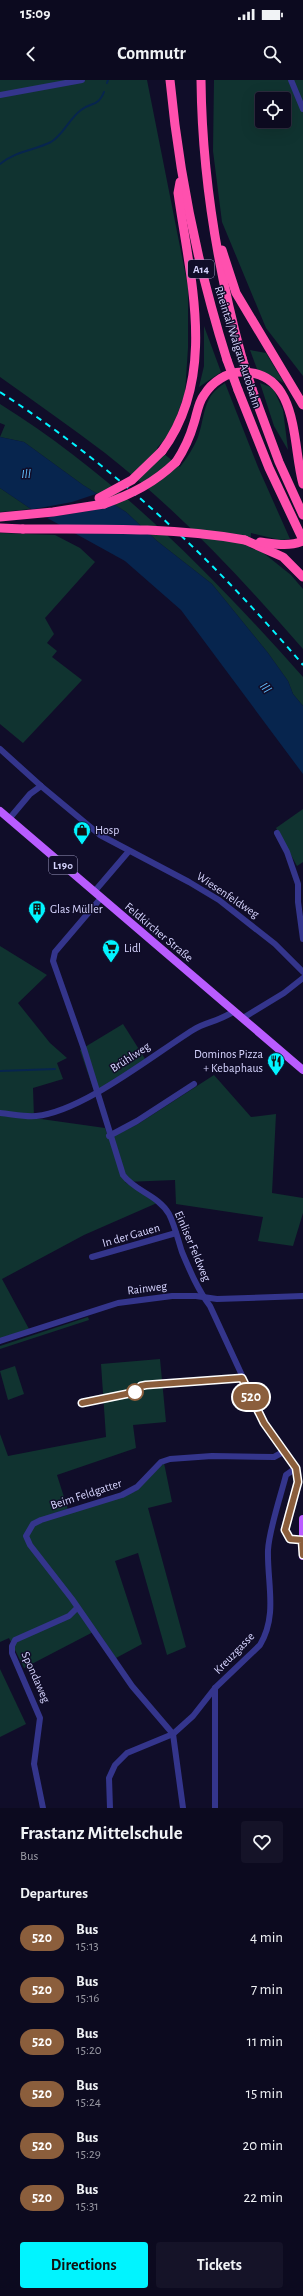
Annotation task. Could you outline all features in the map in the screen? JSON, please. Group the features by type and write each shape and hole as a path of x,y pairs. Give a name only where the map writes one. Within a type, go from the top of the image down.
{"highway":[{"name":"Rheintal/Walgau Autobahn","path":"170,80 182,177 197,252 227,360 269,468 303,541"},
{"name":"Rheintal/Walgau Autobahn","path":"201,80 202,132 212,225 225,292 242,358 252,389 271,441 303,515"},
{"path":"79,507 116,490 132,480 162,451 179,426 186,408 196,367 196,332 178,193 182,177"},
{"path":"212,225 221,245 236,293 303,405"},
{"path":"0,517 53,512 104,504 139,490 158,478 176,462 187,442 199,405 207,390 226,376 239,372 250,373 269,381 285,398 291,414 303,484"},
{"path":"0,528 162,530 207,533 282,545 294,544 303,541"},
{"path":"245,540 283,557 303,577"}],"main road":[{"name":"Feldkircher Straße","path":"0,811 303,1070"},
{"path":"303,1519 303,1556"}],"street":[{"path":"0,95 82,80"},
{"path":"291,80 303,109"},
{"name":"Wiesenfeldweg","path":"0,749 41,786 100,834 219,900 275,944 303,972"},
{"path":"9,819 30,794 41,786"},
{"path":"277,833 296,874 303,939"},
{"path":"94,892 129,851"},
{"name":"Einliser Feldweg","path":"101,898 55,952 53,961 98,1092 123,1175 136,1188 160,1202 169,1215 204,1298 210,1306 264,1423 296,1468"},
{"path":"243,1018 284,993 303,978"},
{"name":"Brühlweg","path":"0,1112 36,1116 64,1110 98,1092 197,1027 226,1017 234,1011"},
{"path":"110,1136 137,1121 194,1084"},
{"name":"In der Gauen","path":"92,1257 176,1233"},
{"name":"Rainweg","path":"0,1341 118,1303 172,1296 240,1299 303,1296"},
{"name":"Beim Feldgatter","path":"77,1608 72,1599 30,1545 26,1536 33,1524 122,1495 137,1487 161,1462 170,1459 212,1456 274,1457 285,1451"},
{"path":"296,1468 298,1482 285,1530 290,1539 302,1540"},
{"name":"Kreuzgasse","path":"110,1808 109,1778 115,1765 127,1753 173,1734 193,1716 215,1688 260,1645 271,1613 268,1548 286,1475 296,1468"},
{"path":"77,1608 132,1686 173,1734 176,1744 183,1808"},
{"name":"Spondaweg","path":"43,1808 34,1764 40,1718 12,1653 12,1646 15,1640 69,1616 77,1608"},
{"name":"Kreuzgasse","path":"215,1688 215,1808"}],"green space":[{"path":"0,80 147,80 188,287 188,348 185,393 171,432 157,448 180,467 198,437 208,400 218,388 225,383 258,467 290,539 280,540 251,533 250,548 261,551 291,575 303,589 303,649 209,546 158,498 105,453 0,377"},
{"path":"214,80 303,80 303,376 266,328 222,222 213,151"},
{"path":"204,326 221,372 199,387 204,366"},
{"path":"250,350 266,353 284,383 257,369"},
{"path":"260,383 273,388 283,410 288,450 274,426"},
{"path":"0,404 84,463 161,530 198,565 303,677 303,706 293,694 288,681 268,653 212,584 157,541 126,512 83,485 24,442 0,437 5,425 0,423"},
{"path":"0,488 31,509 0,512"},
{"path":"0,533 55,535 80,548 95,562 45,618 54,634 47,643 57,651 52,657 82,680 23,743 0,724"},
{"path":"303,809 303,862 297,866 276,828"},
{"path":"0,946 47,975 18,1003 50,1043 67,1058 57,1063 63,1079 33,1088 34,1118 105,1128 109,1138 138,1124 214,1075 251,1117 276,1114 272,1193 303,1198 303,1213 293,1246 258,1241 263,1217 176,1204 175,1180 125,1182 157,1203 84,1235 2,1279 29,1329 0,1339"},
{"path":"123,1024 147,1062 96,1097 80,1050"},
{"path":"88,1317 89,1320 0,1349 0,1346"},
{"path":"160,1359 166,1422 133,1425 136,1448 57,1475 69,1513 136,1491 164,1463 172,1502 148,1508 186,1647 167,1655 138,1553 115,1561 142,1644 116,1658 97,1630 24,1668 9,1638 0,1642 0,1434 8,1456 106,1437 101,1364"},
{"path":"15,1366 24,1394 8,1400 0,1371"},
{"path":"0,1669 26,1724 0,1737"}],"water":[{"name":"Ill","path":"0,437 24,442 83,485 126,512 157,541 212,584 268,653 288,681 293,694 303,706 303,774 181,610 125,561 31,509 0,488"}],"pier":[{"path":"99,493 100,509 44,518 29,510 72,502"}],"waterway":[{"path":"0,164 19,153 51,142 77,114 97,102 102,97 104,92"},
{"path":"0,1071 55,1069"}],"railway":[{"path":"0,392 83,452 161,517 234,589 303,665"}],"bus line":[{"name":"520","path":"82,1403 136,1392 141,1386 165,1382 242,1378 264,1423 296,1468 298,1482 285,1525 285,1530 290,1539 302,1540 303,1555"}],"place":[{"name":"Hosp","path":"82,845"},
{"name":"Glas Müller","path":"37,924"},
{"name":"Lidl","path":"111,963"},
{"name":"Dominos Pizza + Kebaphaus","path":"276,1076"}]}
